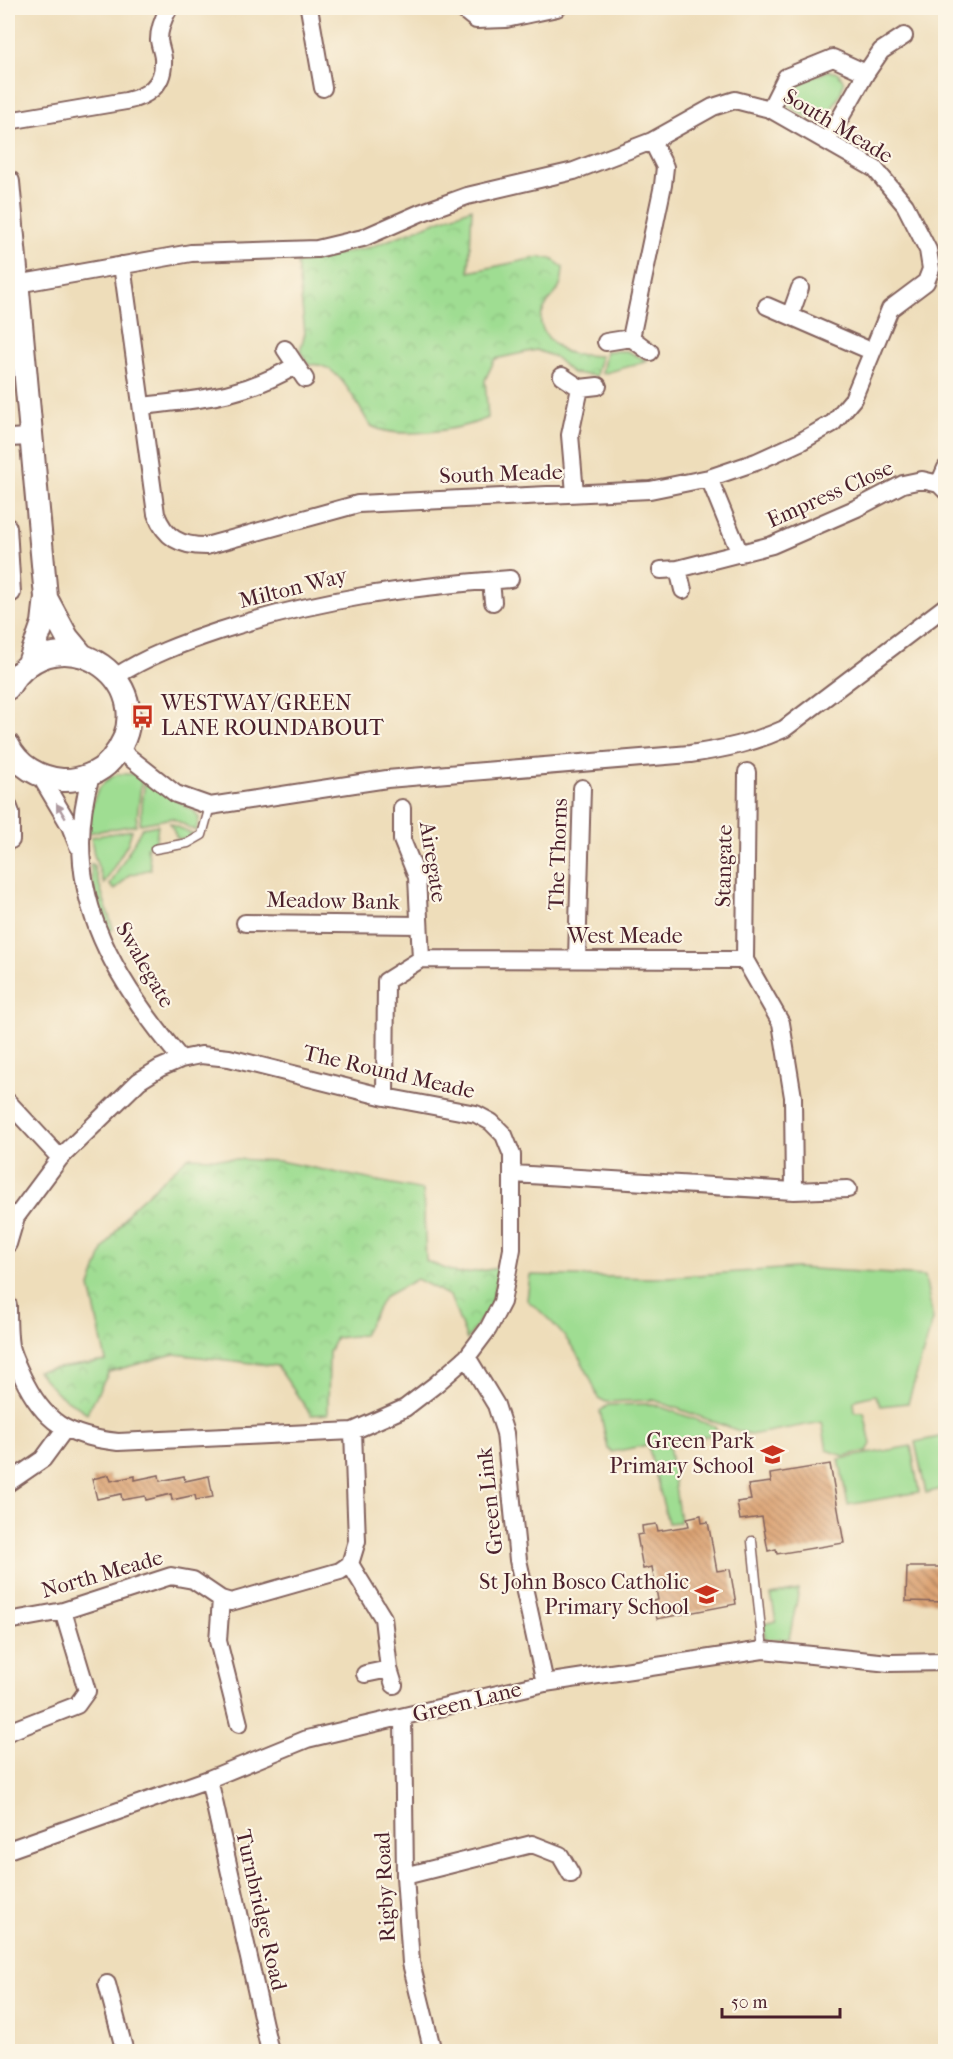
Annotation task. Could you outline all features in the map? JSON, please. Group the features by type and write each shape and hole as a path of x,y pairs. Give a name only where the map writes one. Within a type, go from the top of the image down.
{"main road":[{"path":"8,182 46,597 43,623 29,663"},
{"path":"8,747 19,761 39,774 51,779 69,780 91,775 108,764 120,750 129,724 124,691 115,677 107,668 82,655 67,637 46,597"},
{"path":"8,688 15,676 29,663 56,653 82,655"}],"street":[{"path":"8,121 140,98 154,88 161,77 164,63 160,30 169,8"},
{"path":"309,8 323,88"},
{"path":"461,8 476,20 506,19 557,8"},
{"path":"826,141 881,51 904,36"},
{"path":"770,109 786,77 833,58 866,73"},
{"name":"South Meade","path":"17,284 122,265 190,253 317,249 363,238 420,213 467,196 574,171 652,141 713,107 735,100 770,109 875,169 891,184 905,205 928,250 931,269 926,282 890,309 853,399 833,423 765,458 709,478 650,490 358,504 206,546 187,546 172,539 162,529 156,514 122,265"},
{"path":"631,338 665,167 652,141"},
{"path":"790,316 800,288"},
{"path":"767,306 871,351"},
{"path":"606,342 631,338 650,352"},
{"path":"142,406 224,396 300,372 285,349"},
{"path":"562,376 580,388 598,387"},
{"path":"575,494 570,435 580,388"},
{"path":"8,438 30,437"},
{"name":"Empress Close","path":"661,570 678,569 772,545 903,483 922,480 942,488 945,468"},
{"path":"709,478 740,554"},
{"path":"8,527 12,593"},
{"path":"678,569 683,590"},
{"name":"Milton Way","path":"115,677 143,660 189,641 318,603 376,592 510,579"},
{"path":"491,581 493,602"},
{"path":"120,750 176,794 210,806 387,779 690,754 752,743 784,729 945,606"},
{"name":"Stangate","path":"745,960 747,772"},
{"name":"Swalegate","path":"39,774 70,826 80,849 88,897 106,953 136,1002 181,1059"},
{"name":"Swalegate","path":"80,849 85,798 91,775"},
{"name":"The Thorns","path":"577,958 582,788"},
{"path":"8,805 11,813 11,840"},
{"name":"Airegate","path":"402,808 402,840 417,877 421,959"},
{"name":"Meadow Bank","path":"245,923 419,925"},
{"path":"385,1097 386,981 421,959"},
{"name":"West Meade","path":"421,959 745,960"},
{"path":"745,960 781,1023 793,1097 794,1191"},
{"name":"The Round Meade","path":"8,1244 16,1217 60,1158 139,1081 181,1059 201,1055 229,1058 385,1097 476,1114 491,1122 504,1135 512,1155 513,1249 502,1302 488,1329 467,1357 405,1408 353,1431 118,1442 88,1438 66,1429 47,1417 33,1400 9,1349 8,1305"},
{"path":"8,1102 60,1158"},
{"path":"513,1174 794,1191 848,1189"},
{"name":"Green Link","path":"467,1357 496,1405 505,1433 518,1560 546,1683"},
{"path":"8,1483 43,1459 66,1429"},
{"path":"239,1724 218,1641 217,1626 221,1599 231,1602 242,1600 340,1571 350,1564 357,1541 353,1431"},
{"path":"350,1564 383,1618 391,1677 365,1674"},
{"name":"North Meade","path":"8,1621 63,1611 171,1575 193,1580 221,1599"},
{"path":"8,1732 77,1705 87,1691 63,1611"},
{"name":"Green Lane","path":"8,1850 209,1779 308,1740 546,1683 763,1650 888,1663 945,1662"},
{"name":"Rigby Road","path":"403,1718 405,1876 411,1963 433,2052"},
{"name":"Turnbridge Road","path":"209,1779 270,2052"},
{"path":"405,1876 532,1844 560,1855 571,1874"},
{"path":"107,1984 125,2052"}],"lane":[{"path":"155,849 188,843 202,835 210,806"},
{"path":"752,1540 763,1650"}],"green space":[{"path":"828,71 838,73 844,82 840,95 828,115 810,119 786,105 785,95 792,86"},
{"path":"472,208 469,272 540,257 552,259 563,267 561,284 545,306 541,324 550,340 564,351 577,355 601,356 596,376 572,373 555,357 536,350 495,359 485,380 488,418 445,430 428,432 381,430 370,425 338,376 320,365 309,365 300,351 305,333 297,263 371,247"},
{"path":"606,351 627,351 648,361 602,374"},
{"path":"118,774 133,774 142,777 136,825 87,833 94,798 102,784"},
{"path":"145,779 195,812 199,818 196,831 172,818 140,824"},
{"path":"170,823 194,835 188,840 177,838"},
{"path":"158,825 156,841 147,847 151,869 129,875 115,890 110,885 142,828"},
{"path":"132,830 128,843 104,884 94,855 91,837"},
{"path":"90,864 93,864 113,929 108,933 95,895"},
{"path":"188,1157 279,1161 423,1190 426,1261 458,1274 500,1268 491,1304 467,1340 450,1296 417,1279 384,1297 363,1335 336,1338 329,1352 328,1414 311,1415 277,1366 174,1354 109,1372 87,1413 58,1394 37,1371 106,1361 90,1287 103,1250 131,1209"},
{"path":"796,1268 925,1276 933,1320 908,1403 881,1406 875,1395 854,1402 855,1412 864,1412 871,1444 867,1451 844,1456 827,1450 822,1422 750,1435 654,1400 606,1402 598,1398 586,1369 561,1332 527,1300 530,1275 654,1278"},
{"path":"653,1404 714,1426 719,1434 669,1443 680,1522 668,1523 648,1445 612,1452 608,1449 600,1411 608,1405"},
{"path":"944,1436 945,1488 926,1493 915,1442"},
{"path":"911,1446 919,1492 848,1505 839,1459"},
{"path":"799,1590 789,1639 765,1639 764,1624 776,1621 771,1595"}],"building":[{"path":"830,1464 844,1543 777,1554 776,1549 768,1551 762,1517 740,1520 737,1502 751,1500 748,1485 771,1482 770,1474"},
{"path":"109,1475 111,1481 135,1476 135,1480 159,1475 160,1481 184,1476 185,1481 209,1476 213,1497 196,1500 195,1495 172,1500 171,1494 146,1500 145,1496 122,1500 121,1494 97,1499 92,1479"},
{"path":"701,1515 702,1523 708,1522 717,1571 730,1569 736,1604 657,1619 653,1601 658,1600 652,1567 643,1569 637,1535 643,1534 642,1526 656,1524 658,1531 689,1526 687,1518"},
{"path":"907,1567 945,1567 945,1602 906,1601"}],"place":[{"name":"WESTWAY/GREEN LANE ROUNDABOUT","path":"143,716"},
{"name":"Green Park Primary School","path":"772,1454"},
{"name":"St John Bosco Catholic Primary School","path":"707,1595"}]}
